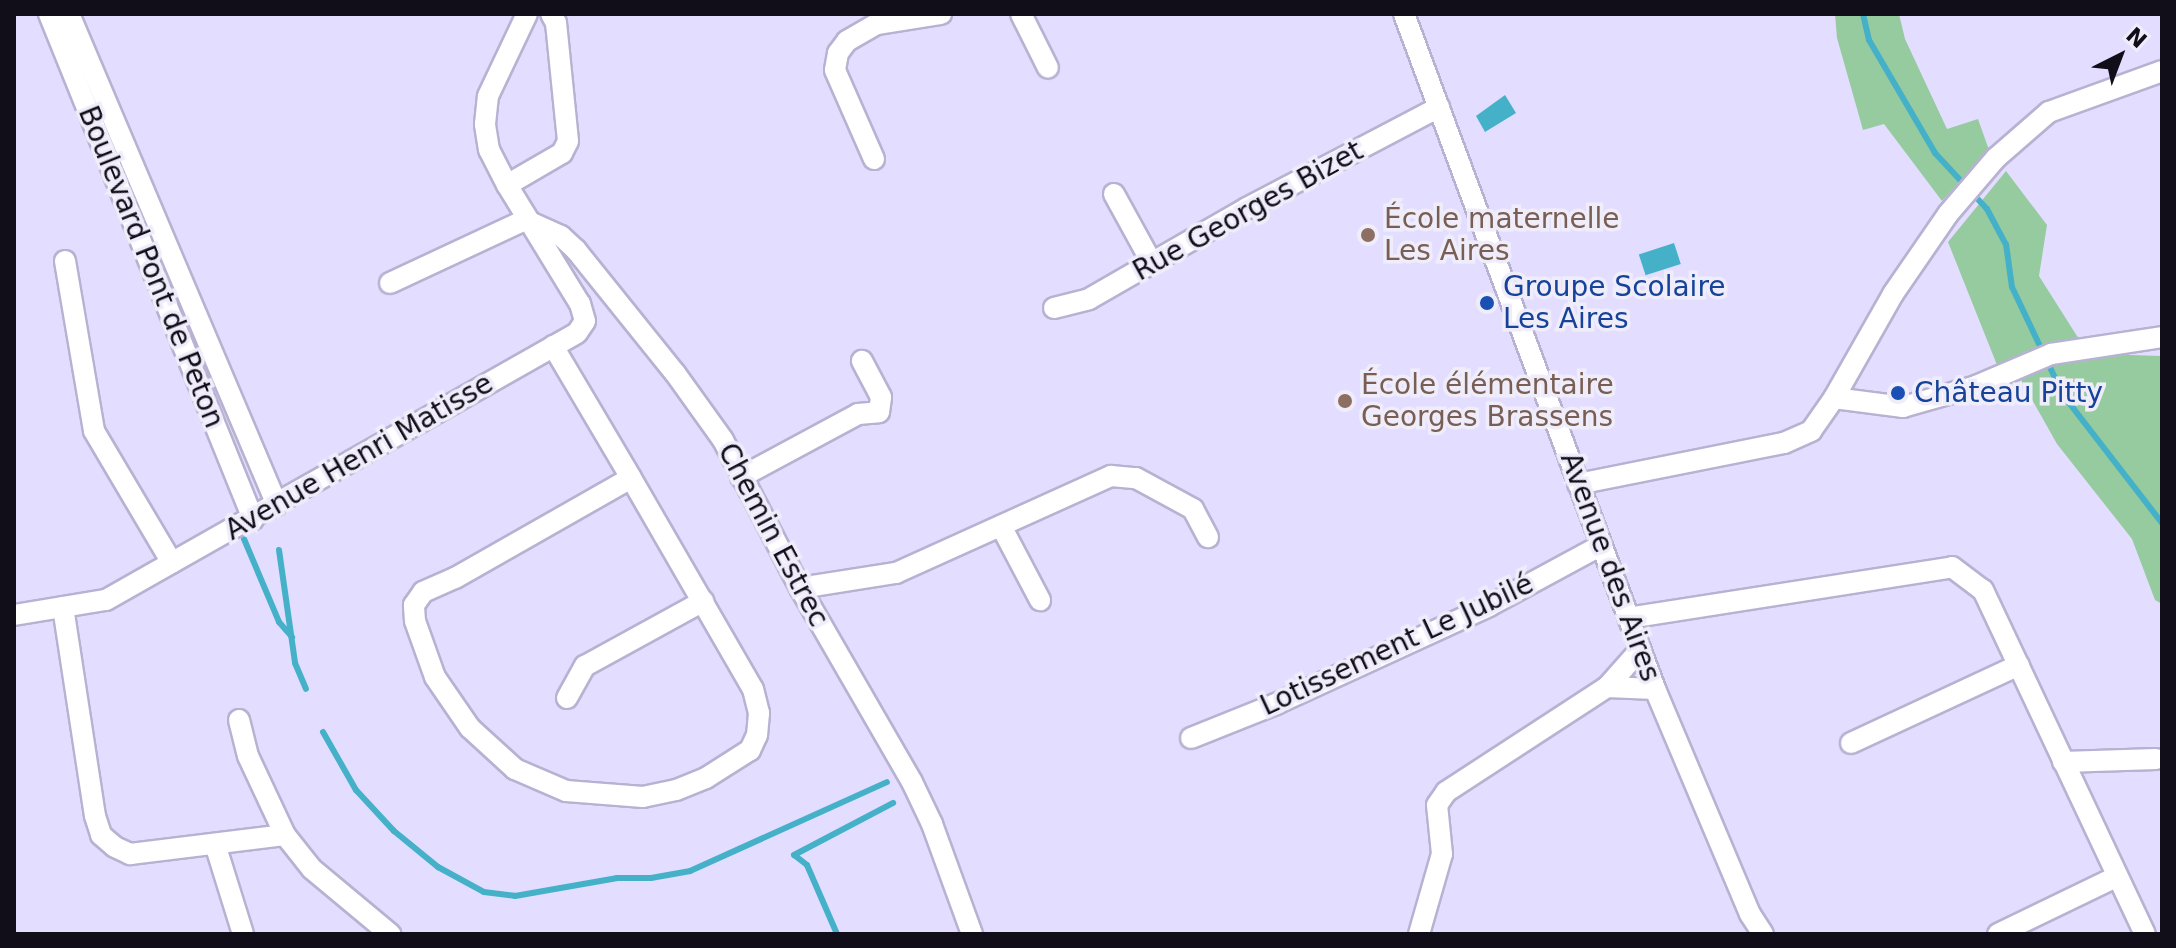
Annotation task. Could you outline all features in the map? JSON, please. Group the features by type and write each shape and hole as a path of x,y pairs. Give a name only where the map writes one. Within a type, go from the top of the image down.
{"street":[{"name":"Boulevard Pont de Peton","path":"49,14 253,519"},
{"name":"Boulevard Pont de Peton","path":"69,14 277,505"},
{"path":"390,283 525,220 489,150 485,124 488,96 527,14"},
{"path":"507,185 562,153 568,141 556,23 551,14"},
{"path":"874,159 835,70 838,53 847,41 877,24 941,14"},
{"path":"1021,14 1048,68"},
{"name":"Avenue des Aires","path":"1404,14 1655,689 1750,914 1763,934"},
{"path":"1578,484 1784,443 1811,431 1834,398 1893,294 1948,214 1996,158 2049,112 2162,71"},
{"name":"Rue Georges Bizet","path":"1054,308 1089,299 1247,208 1439,107"},
{"path":"1114,194 1152,263"},
{"name":"Avenue Henri Matisse","path":"14,615 106,600 577,333 585,321 580,304 525,220"},
{"name":"Chemin Estrec","path":"525,220 561,236 576,250 675,373 723,440 800,588 912,782 932,824 972,934"},
{"path":"65,261 94,431 172,563"},
{"path":"1834,398 1903,407 1976,386 2045,357 2162,337"},
{"path":"553,346 631,478 703,601 753,689 759,713 757,735 750,750 706,778 676,790 643,797 606,797 566,791 540,781 515,769 491,750 470,728 435,677 415,621 414,605 423,592 455,578 631,478"},
{"path":"741,477 858,414 879,412 881,397 862,361"},
{"path":"800,588 896,573 1111,476 1136,478 1193,509 1208,537"},
{"path":"1001,526 1040,600"},
{"name":"Lotissement Le Jubilé","path":"1191,738 1276,704 1489,606 1600,546"},
{"path":"1628,618 1952,567 1983,590 2145,934"},
{"path":"567,698 585,666 703,601"},
{"path":"63,607 95,816 101,835 130,854 285,835"},
{"path":"1419,934 1442,854 1437,805 1446,792 1607,687 1640,650"},
{"path":"1851,743 2019,665"},
{"path":"1607,687 1655,689"},
{"path":"239,720 248,756 285,835 312,869 390,934"},
{"path":"2063,762 2156,759"},
{"path":"215,844 243,934"},
{"path":"1998,934 2116,877"}],"green space":[{"path":"1835,14 1899,14 1905,39 1947,129 1978,119 1989,150 1942,201 1884,124 1863,130 1837,38"},
{"path":"2006,171 2047,225 2039,276 2077,336 2100,354 2162,356 2162,604 2155,600 2132,539 2057,444 2020,378 1997,365 1948,242"}],"water":[{"path":"1505,95 1516,113 1485,132 1476,116"},
{"path":"1674,243 1681,264 1646,275 1639,254"}],"waterway":[{"path":"1863,14 1869,40 1935,153 1987,209 2006,244 2012,287 2063,395 2162,523"},
{"path":"244,539 279,622 292,637"},
{"path":"279,550 295,663 306,689"},
{"path":"323,732 356,790 394,831 438,867 484,892 515,896 617,878 651,878 690,871 887,782"},
{"path":"837,934 807,865 794,855 893,803"}],"place":[{"name":"École maternelle Les Aires","path":"1368,235"},
{"name":"Groupe Scolaire Les Aires","path":"1487,303"},
{"name":"Château Pitty","path":"1898,393"},
{"name":"École élémentaire Georges Brassens","path":"1345,401"}]}
